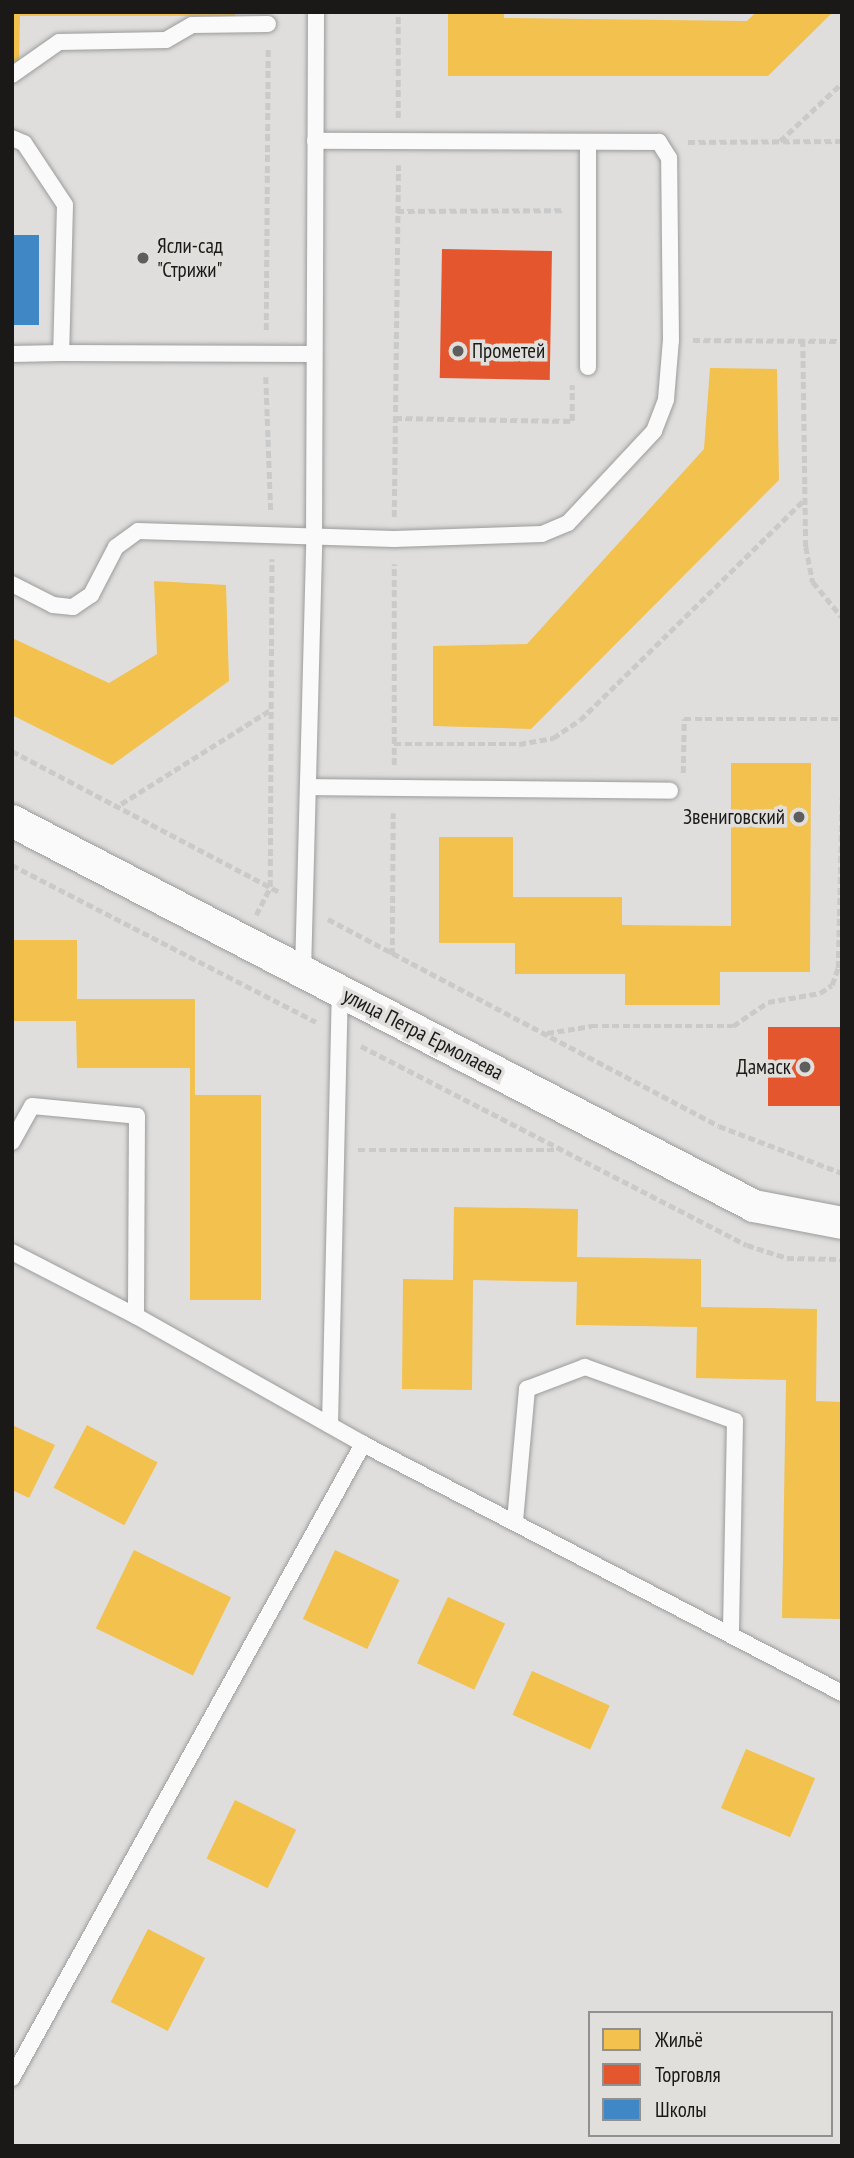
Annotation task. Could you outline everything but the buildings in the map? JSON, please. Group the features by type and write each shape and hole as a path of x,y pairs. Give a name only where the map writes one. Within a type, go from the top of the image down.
{"street":[{"name":"улица Петра Ермолаева","path":"12,821 754,1206 842,1223"}],"lane":[{"path":"303,972 307,907 314,538 316,12"},
{"path":"12,75 59,42 166,40 191,25 268,24"},
{"path":"12,138 24,143 65,205 61,353"},
{"path":"12,584 53,605 73,607 91,595 116,547 138,531 394,539 542,534 568,523 654,431 666,399 671,340 669,159 659,142 316,141"},
{"path":"588,142 588,367"},
{"path":"12,354 314,354"},
{"path":"309,788 670,792"},
{"path":"330,1425 340,991"},
{"path":"12,1142 32,1106 137,1116 136,1316"},
{"path":"12,1252 136,1316 363,1444 842,1693"},
{"path":"515,1521 527,1389 585,1367 735,1421 731,1634"},
{"path":"12,2078 363,1444"}],"path":[{"path":"392,955 398,12"},
{"path":"252,924 270,887 272,536 266,354 268,24"},
{"path":"780,142 842,83"},
{"path":"659,142 842,141"},
{"path":"397,211 588,210"},
{"path":"671,340 842,341"},
{"path":"803,340 806,547 813,582 842,617"},
{"path":"395,418 572,421 572,376 588,367"},
{"path":"394,744 519,744 554,738 580,720 805,499"},
{"path":"120,805 272,709"},
{"path":"670,792 682,780 684,719 842,719"},
{"path":"12,751 120,805 392,955 546,1033 719,1126 842,1173"},
{"path":"546,1033 591,1026 733,1026 768,1002 820,993 832,985 838,968 842,797"},
{"path":"12,866 558,1150 747,1245 787,1258 842,1259"},
{"path":"337,1150 558,1150"}],"place":[{"name":"Ясли-сад \"Стрижи\"","path":"143,258"},
{"name":"Прометей","path":"458,351"},
{"name":"Звениговский","path":"799,817"},
{"name":"Дамаск","path":"805,1067"}]}
